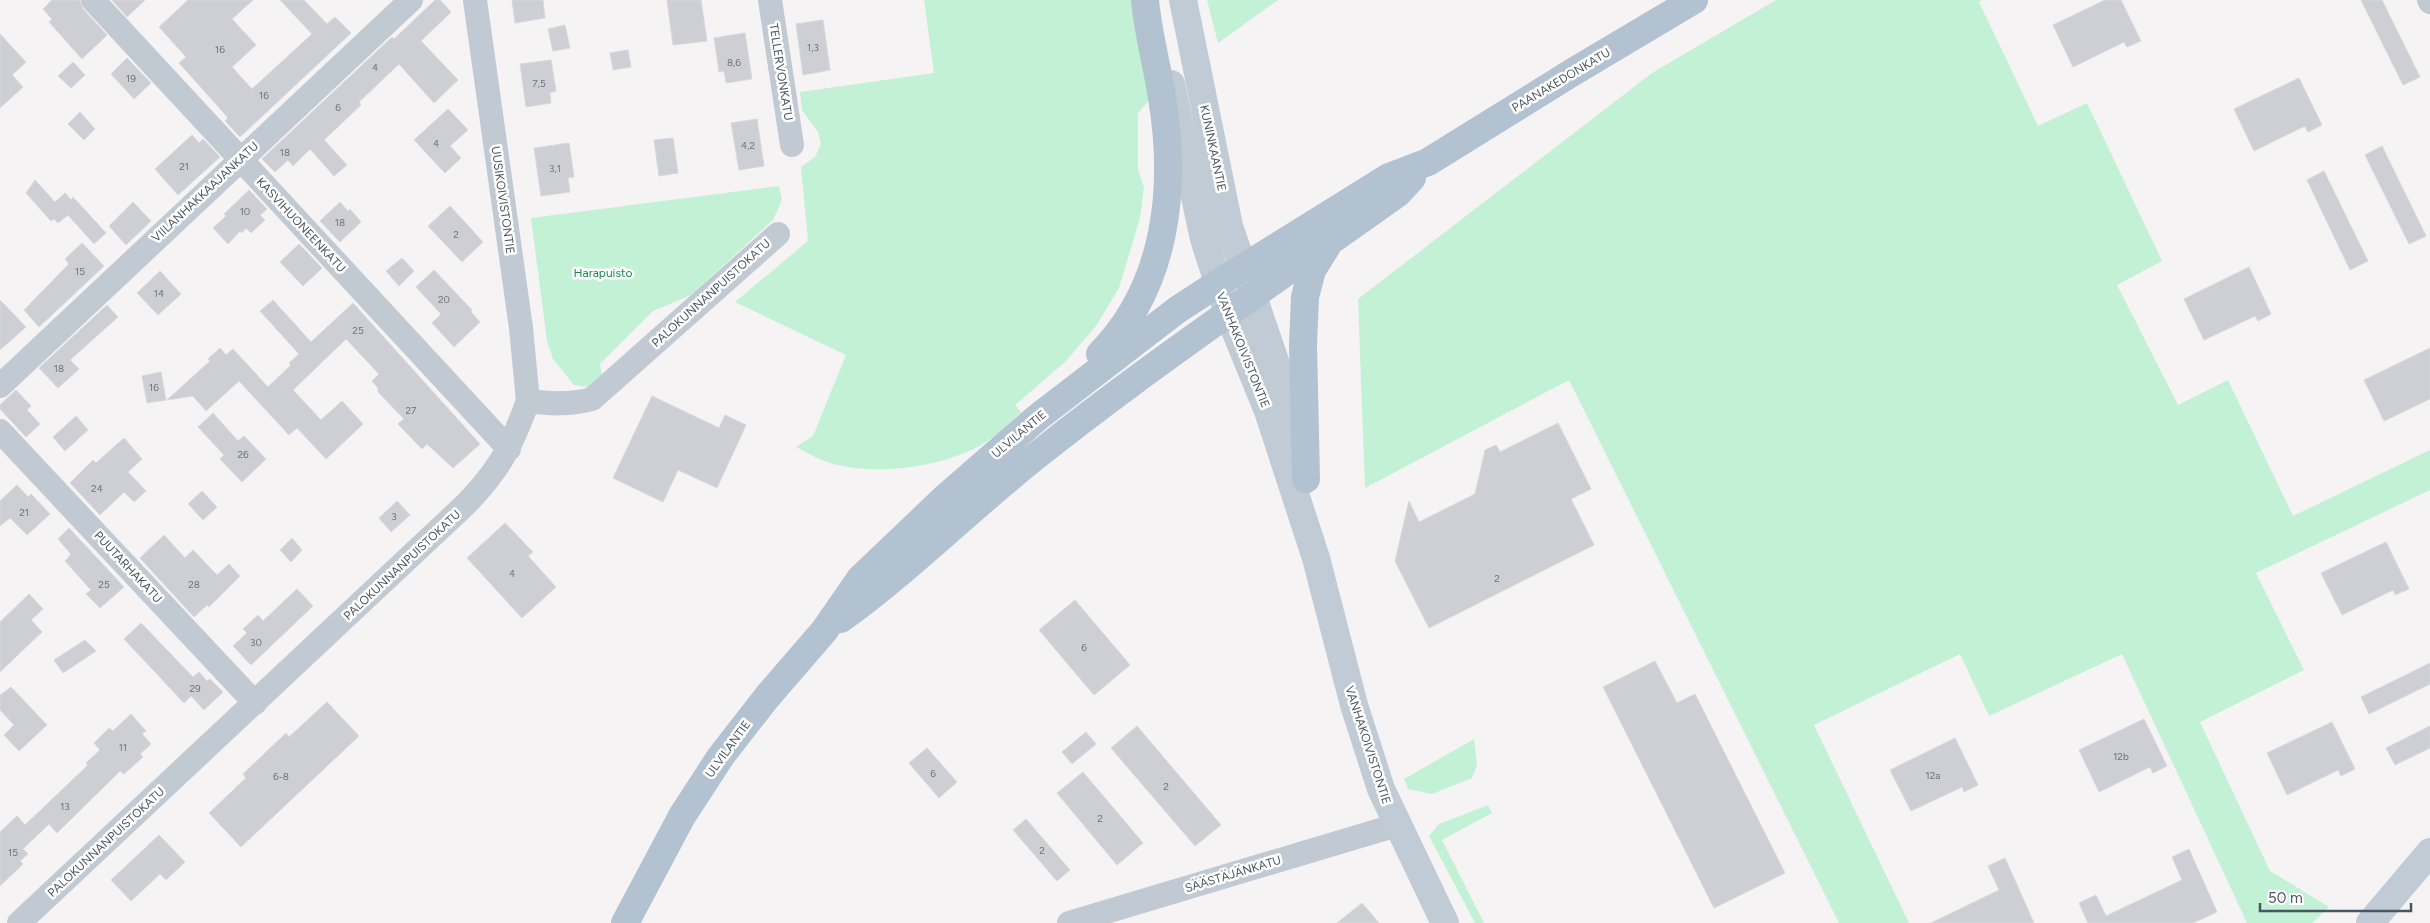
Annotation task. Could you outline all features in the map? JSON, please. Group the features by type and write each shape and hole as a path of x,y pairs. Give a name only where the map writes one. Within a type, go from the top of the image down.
{"main road":[{"path":"1038,417 1103,351 1125,325 1144,293 1154,267 1164,224 1170,178 1168,139 1145,0"},
{"path":"1151,0 1160,29 1204,239 1217,284"},
{"name":"KUNINKAANTIE","path":"1183,0 1229,226 1252,295"},
{"name":"PAANAKEDONKATU","path":"1242,268 1390,177 1428,162 1694,0"},
{"name":"PAANAKEDONKATU","path":"1252,295 1398,193 1428,162"},
{"path":"1306,479 1303,345 1305,297 1312,270 1330,242"},
{"name":"ULVILANTIE","path":"624,923 682,816 721,756 767,697 824,632 860,579 948,496 1038,417 1177,310 1242,268"},
{"name":"VANHAKOIVISTONTIE","path":"1217,284 1268,411 1316,558 1354,705 1381,789 1445,923"},
{"name":"ULVILANTIE","path":"824,632 873,596 969,510 1045,448 1252,295"},
{"name":"VANHAKOIVISTONTIE","path":"1252,295 1277,367 1306,479 1316,558"},
{"path":"2370,923 2430,852"},
{"name":"ULVILANTIE","path":"632,923 650,878"}],"street":[{"name":"KASVIHUONEENKATU","path":"93,0 510,449"},
{"name":"VIILANHAKKAAJANKATU","path":"0,386 410,0"},
{"name":"UUSIKOIVISTONTIE","path":"475,0 519,318 528,401"},
{"name":"TELLERVONKATU","path":"770,0 792,145"},
{"name":"PALOKUNNANPUISTOKATU","path":"19,923 465,505 487,482 510,449 528,401 548,404 575,403 592,398 778,234"},
{"name":"PUUTARHAKATU","path":"0,431 255,703"},
{"name":"SÄÄSTÄJÄNKATU","path":"1070,923 1397,825"}],"green space":[{"path":"924,0 1134,0 1149,100 1138,113 1138,170 1144,187 1140,218 1119,288 1096,326 1065,362 1015,405 1021,412 1000,432 970,451 932,463 891,469 852,468 824,461 796,447 813,436 846,355 735,302 808,241 801,167 815,157 821,144 818,132 802,110 800,92 934,73"},
{"path":"1207,0 1278,0 1218,43"},
{"path":"1776,0 1982,0 1979,2 2038,126 2087,103 2162,261 2117,285 2178,405 2228,380 2293,516 2430,450 2430,490 2256,573 2304,670 2200,722 2270,871 2329,907 2312,923 2247,923 2122,654 1989,716 1960,654 1814,725 1909,923 1839,923 1569,380 1365,488 1358,299 1652,73"},
{"name":"Harapuisto","path":"779,186 782,200 773,220 691,295 653,311 600,364 603,379 589,387 574,385 553,359 547,341 531,218"},
{"path":"1474,739 1477,765 1472,778 1432,794 1408,789 1404,779"},
{"path":"1488,805 1492,813 1442,840 1484,923 1475,923 1429,836 1439,824"}],"building":[{"path":"52,0 80,0 83,9 107,35 82,59 49,22 52,19 43,9"},
{"path":"112,0 145,0 127,17"},
{"path":"188,0 253,0 232,19 256,45 232,67 252,89 312,34 280,0 304,0 327,24 335,17 351,33 240,137 225,121 228,118 179,63 186,57 159,27"},
{"path":"435,0 440,0 451,12 421,41 458,80 434,103 399,64 359,102 361,105 324,140 347,165 334,176 310,149 293,166 288,160 275,172 262,159 392,37 394,39"},
{"path":"512,0 543,0 545,18 515,23"},
{"path":"667,0 701,0 707,41 673,45"},
{"path":"2105,0 2121,0 2141,41 2127,47 2124,42 2073,67 2053,25"},
{"path":"2361,0 2382,0 2420,77 2403,85"},
{"path":"823,20 830,70 803,75 796,24"},
{"path":"565,25 570,48 553,51 548,29"},
{"path":"745,33 752,79 726,83 724,71 719,72 714,38"},
{"path":"0,34 26,62 12,75 23,87 0,108"},
{"path":"628,50 631,67 613,70 610,53"},
{"path":"127,58 151,83 134,99 111,74"},
{"path":"551,60 556,91 550,93 551,103 526,107 520,64"},
{"path":"73,62 85,75 71,88 58,76"},
{"path":"2299,78 2322,125 2308,132 2305,126 2254,151 2234,109"},
{"path":"448,109 468,130 450,146 461,158 445,173 414,140"},
{"path":"80,112 95,129 84,140 68,124"},
{"path":"757,119 764,166 739,170 731,123"},
{"path":"192,135 199,143 203,139 220,157 178,195 155,169"},
{"path":"673,138 678,173 659,176 654,140"},
{"path":"569,143 574,177 568,178 570,192 541,196 534,148"},
{"path":"2382,146 2426,236 2409,244 2365,155"},
{"path":"2324,171 2368,261 2350,270 2307,180"},
{"path":"35,180 55,202 65,193 71,200 73,197 106,233 94,244 68,215 58,223 54,219 51,221 26,193"},
{"path":"249,190 267,209 260,215 265,220 251,233 246,228 242,233 240,231 228,244 213,228 226,216 224,214"},
{"path":"133,202 151,221 126,245 109,226"},
{"path":"340,202 348,211 350,209 361,222 340,242 320,221"},
{"path":"450,206 483,242 462,262 428,226"},
{"path":"82,243 104,266 39,327 24,310 69,264 65,259"},
{"path":"299,244 322,268 303,286 280,262"},
{"path":"402,258 414,271 399,286 386,271"},
{"path":"2249,267 2271,314 2258,321 2255,316 2204,340 2184,299"},
{"path":"434,270 472,310 471,312 480,322 454,347 432,323 441,314 416,287"},
{"path":"160,271 181,294 158,315 137,293"},
{"path":"0,300 26,327 0,350"},
{"path":"273,300 311,342 353,303 480,444 453,468 427,444 422,449 398,424 404,419 378,392 378,388 372,381 379,374 346,339 293,390 321,420 342,401 363,424 326,459 297,428 289,435 239,381 206,411 193,396 167,400 210,361 208,359 220,348 226,355 233,349 268,387 291,365 289,363 299,354 260,311"},
{"path":"107,305 118,317 70,360 79,369 58,388 39,368"},
{"path":"2430,348 2430,399 2384,421 2364,380"},
{"path":"161,372 166,400 147,403 142,376"},
{"path":"16,390 31,406 27,410 40,424 26,437 0,409 0,405"},
{"path":"652,396 719,428 725,415 746,425 717,488 678,470 663,502 613,478"},
{"path":"213,413 238,441 244,436 266,459 242,482 220,459 224,455 198,427"},
{"path":"76,416 88,430 65,451 53,437"},
{"path":"1558,423 1591,489 1571,499 1594,545 1429,628 1395,561 1409,501 1419,522 1475,494 1485,450 1496,445 1500,452"},
{"path":"124,438 142,459 128,472 146,491 134,502 124,492 100,515 70,483 93,460 96,463"},
{"path":"17,485 28,497 31,494 50,514 27,535 10,518 0,526 0,501"},
{"path":"202,491 217,507 203,520 188,504"},
{"path":"397,501 410,515 391,532 379,518"},
{"path":"505,523 533,552 528,556 556,587 522,618 467,558"},
{"path":"69,528 124,587 100,608 86,594 91,590 65,561 71,554 58,539"},
{"path":"164,535 185,558 193,550 217,575 229,564 240,576 209,607 207,605 194,617 140,558"},
{"path":"292,538 302,550 291,562 280,550"},
{"path":"2386,542 2409,589 2395,595 2393,590 2342,615 2321,573"},
{"path":"297,589 313,606 251,665 233,646 247,633 243,629 258,615 263,621"},
{"path":"29,594 43,609 31,620 42,632 0,672 0,622"},
{"path":"1075,600 1130,665 1094,695 1039,630"},
{"path":"141,623 193,677 199,672 207,681 210,679 223,692 204,710 191,696 184,703 124,639"},
{"path":"85,640 96,651 63,673 54,660"},
{"path":"1655,661 1677,703 1695,694 1785,873 1714,908 1603,687"},
{"path":"2430,663 2430,684 2369,714 2361,697"},
{"path":"11,687 47,725 19,751 4,735 14,725 0,710 0,695"},
{"path":"327,702 359,736 241,847 209,813 246,778 243,774 286,733 289,737"},
{"path":"131,714 146,731 142,734 151,744 140,754 143,757 124,774 120,771 57,833 49,824 23,849 28,854 20,861 23,864 0,886 0,832 17,816 25,825 88,765 86,763 100,750 94,743 109,728 113,731"},
{"path":"2144,719 2167,766 2153,773 2150,767 2099,792 2079,750"},
{"path":"2332,722 2355,769 2341,776 2338,770 2287,795 2267,753"},
{"path":"1137,726 1221,825 1195,846 1111,748"},
{"path":"2430,726 2430,748 2395,765 2386,748"},
{"path":"1086,732 1096,744 1072,764 1062,752"},
{"path":"1955,738 1978,785 1964,792 1962,787 1911,811 1890,770"},
{"path":"927,748 957,782 939,798 909,763"},
{"path":"1083,772 1143,843 1117,865 1057,793"},
{"path":"1026,819 1070,870 1057,881 1013,830"},
{"path":"159,835 185,862 166,880 160,874 131,901 111,880"},
{"path":"2189,849 2217,912 2193,923 2088,923 2079,903 2096,895 2106,916 2182,880 2172,857"},
{"path":"2005,858 2034,923 1931,923 1999,890 1988,866"},
{"path":"1362,903 1379,923 1337,923"}]}
